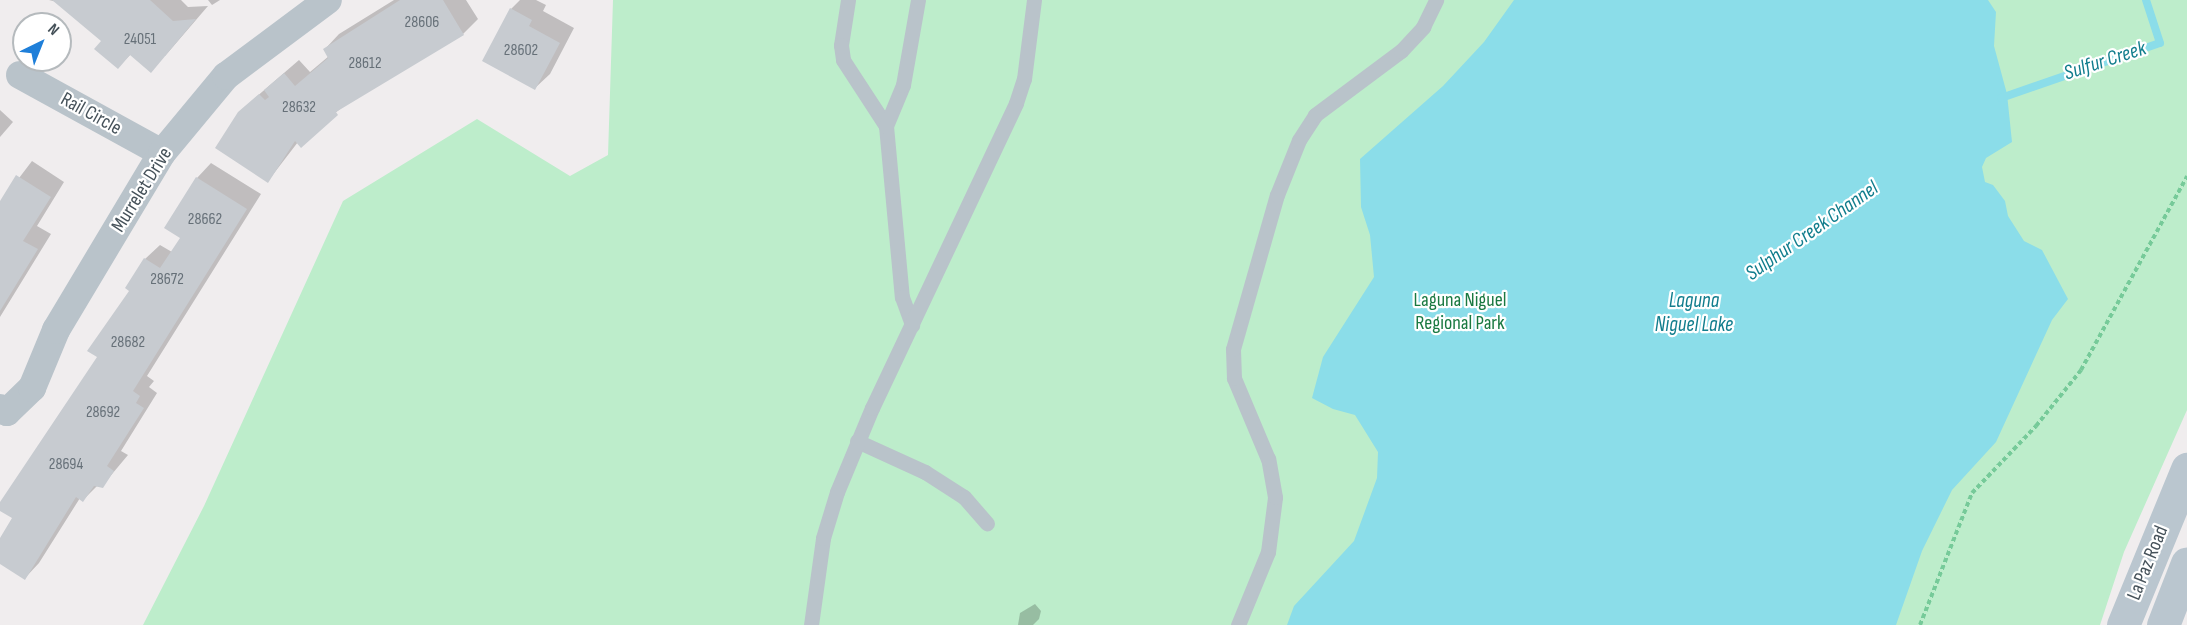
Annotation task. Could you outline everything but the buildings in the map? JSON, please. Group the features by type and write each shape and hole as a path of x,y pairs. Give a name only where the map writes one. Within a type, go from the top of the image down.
{"main road":[{"name":"La Paz Road","path":"2123,625 2187,469"},
{"name":"La Paz Road","path":"2163,625 2187,563"}],"street":[{"name":"Murrelet Drive","path":"0,408 7,412 32,388 56,330 162,153 226,76 328,0"},
{"name":"Rail Circle","path":"20,75 162,153"}],"lane":[{"path":"848,0 841,45 843,60 886,126 902,297 912,325"},
{"path":"886,126 903,85 918,0"},
{"path":"812,625 824,538 857,441 1016,103 1023,79 1034,0"},
{"path":"1238,625 1268,552 1275,497 1268,459 1234,378 1233,349 1274,206 1292,155 1315,115 1401,51 1423,27 1436,0"},
{"path":"857,441 926,472 964,497 987,523"}],"path":[{"path":"1920,625 1972,493 2036,426 2081,370 2187,176"}],"green space":[{"name":"Laguna Niguel Regional Park","path":"613,0 2187,0 2187,410 2124,552 2100,625 143,625 204,506 343,201 477,119 570,176 608,155"}],"water":[{"name":"Laguna Niguel Lake","path":"1514,0 1988,0 1996,12 1994,46 2007,94 2012,142 1986,158 1982,167 1985,182 1993,185 2005,201 2008,216 2024,241 2042,250 2068,299 2052,320 1996,442 1952,490 1922,551 1896,625 1287,625 1294,606 1354,541 1377,478 1378,452 1355,415 1333,409 1312,398 1323,357 1374,277 1370,235 1361,207 1360,159 1443,86 1484,42"}],"waterway":[{"name":"Sulfur Creek","path":"2001,98 2160,43 2146,0"}],"water label":[{"name":"Sulphur Creek Channel","path":"1812,231"}]}
